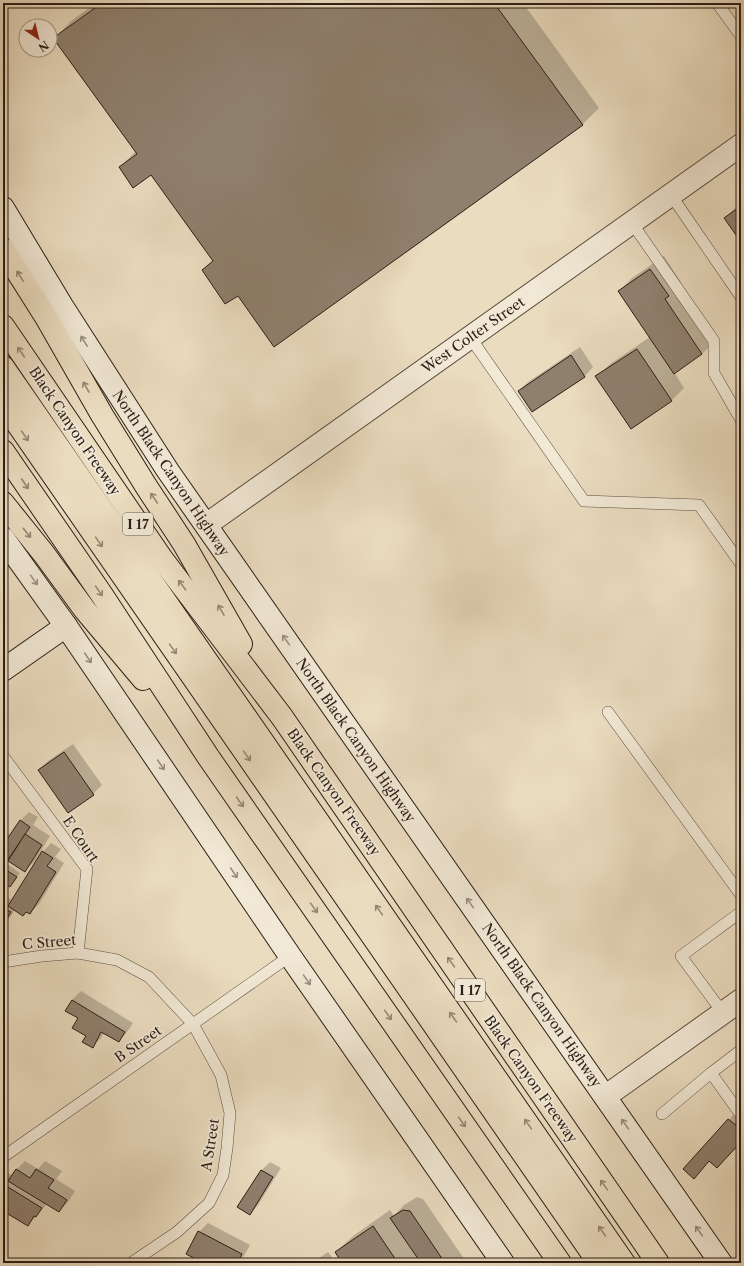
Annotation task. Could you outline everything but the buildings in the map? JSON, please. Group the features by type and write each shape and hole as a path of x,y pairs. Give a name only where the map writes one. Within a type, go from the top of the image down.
{"highway":[{"path":"3,249 46,317 102,415 184,544 282,717"},
{"name":"Black Canyon Freeway","path":"3,326 162,559 282,717 658,1263"},
{"path":"3,368 624,1263"},
{"path":"3,404 599,1263"},
{"path":"3,451 102,595 209,758 560,1263"},
{"path":"3,503 44,554 85,610 209,758"}],"main road":[{"name":"West Colter Street","path":"206,525 741,145"},
{"name":"North Black Canyon Highway","path":"3,208 118,396 168,471 606,1096 721,1263"},
{"path":"3,538 66,626 290,956 503,1263"},
{"path":"3,670 66,626"},
{"path":"606,1096 741,1000"}],"lane":[{"path":"717,3 741,36"},
{"path":"670,195 741,297"},
{"path":"632,223 714,341 714,373 741,420"},
{"path":"470,337 584,501 699,505 741,564"},
{"path":"608,712 741,895"},
{"name":"E Court","path":"3,756 87,869 78,953"},
{"path":"723,1013 681,956 741,912"},
{"name":"C Street","path":"3,962 42,956 78,953 117,960 149,977 193,1024"},
{"name":"B Street","path":"3,1157 290,956"},
{"name":"A Street","path":"131,1263 176,1232 209,1203 223,1174 230,1113 221,1075 193,1024"},
{"path":"662,1114 741,1050"},
{"path":"711,1073 741,1115"}]}
